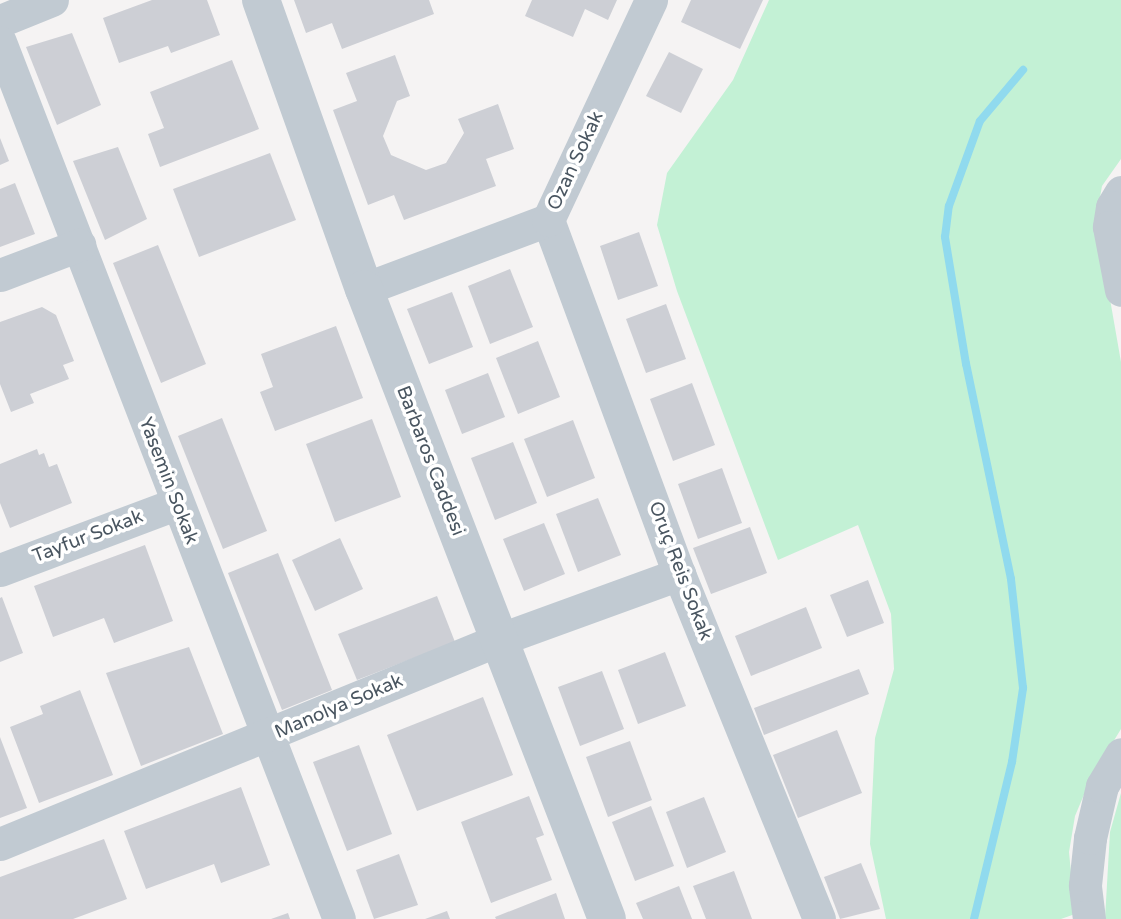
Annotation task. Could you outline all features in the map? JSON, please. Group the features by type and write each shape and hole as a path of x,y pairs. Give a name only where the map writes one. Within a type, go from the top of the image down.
{"street":[{"path":"0,21 52,0"},
{"name":"Barbaros Caddesi","path":"261,0 364,289 607,919"},
{"name":"Ozan Sokak","path":"364,289 548,220 651,0"},
{"name":"Yasemin Sokak","path":"0,42 176,504 270,736 339,919"},
{"path":"1121,192 1112,207 1109,227 1121,290"},
{"name":"Oruç Reis Sokak","path":"548,220 679,574 820,919"},
{"path":"0,275 79,245"},
{"name":"Tayfur Sokak","path":"0,570 176,504"},
{"name":"Manolya Sokak","path":"0,844 270,736 498,640 679,574"},
{"path":"1089,919 1085,885 1090,838 1102,786 1121,754"}],"green space":[{"path":"769,0 1121,0 1121,159 1102,186 1096,219 1121,362 1121,729 1091,778 1075,816 1069,852 1075,914 1061,919 886,919 870,844 875,738 894,669 891,614 858,525 778,560 677,291 657,225 667,173 733,80"},
{"path":"1121,793 1121,919 1105,919 1110,832"}],"building":[{"path":"152,0 207,0 220,35 171,53 168,46 119,63 103,18"},
{"path":"294,0 429,0 434,14 342,49 332,23 306,33"},
{"path":"532,0 617,0 608,20 585,9 573,37 525,16"},
{"path":"691,0 763,0 740,49 681,22"},
{"path":"72,33 101,105 57,125 26,47"},
{"path":"669,52 703,69 681,113 646,96"},
{"path":"395,55 410,96 397,101 383,136 391,155 426,170 446,163 464,133 458,119 498,104 514,149 486,159 496,186 404,220 394,195 368,205 333,110 357,101 346,73"},
{"path":"232,60 259,129 160,167 148,134 164,128 150,92"},
{"path":"0,138 9,161 0,165"},
{"path":"118,147 147,219 105,240 73,161"},
{"path":"270,153 296,220 199,257 173,189"},
{"path":"15,183 35,234 0,247 0,189"},
{"path":"639,232 658,286 618,300 600,246"},
{"path":"158,245 206,364 161,383 113,263"},
{"path":"510,269 533,327 490,344 468,286"},
{"path":"452,292 473,347 429,364 407,309"},
{"path":"666,304 686,359 646,373 626,319"},
{"path":"42,307 56,315 74,361 63,365 69,379 30,394 34,403 11,412 0,384 0,322"},
{"path":"336,326 363,398 275,431 260,392 273,387 261,354"},
{"path":"538,341 560,397 518,414 496,358"},
{"path":"488,373 505,417 462,434 445,390"},
{"path":"692,383 715,445 673,461 650,399"},
{"path":"222,418 267,531 223,549 178,436"},
{"path":"372,419 401,497 335,522 306,444"},
{"path":"573,420 595,478 547,497 524,439"},
{"path":"513,442 537,503 495,520 471,458"},
{"path":"37,449 39,455 44,453 49,467 57,464 72,503 10,528 0,503 0,464"},
{"path":"722,468 742,523 698,539 678,484"},
{"path":"598,498 621,555 578,572 556,514"},
{"path":"544,523 565,574 524,591 503,539"},
{"path":"750,527 767,573 711,594 693,548"},
{"path":"340,538 363,589 315,611 292,560"},
{"path":"145,545 173,621 114,643 104,618 53,637 34,586"},
{"path":"278,553 332,690 282,710 228,573"},
{"path":"868,580 884,623 847,637 830,595"},
{"path":"437,596 455,642 357,680 338,634"},
{"path":"2,597 23,653 0,662 0,598"},
{"path":"806,607 822,648 751,676 735,636"},
{"path":"189,647 223,734 141,766 106,673"},
{"path":"665,652 686,706 638,724 618,670"},
{"path":"859,669 869,694 764,735 754,708"},
{"path":"602,671 624,729 580,746 558,687"},
{"path":"80,690 113,775 39,803 10,727 43,714 40,706"},
{"path":"483,697 513,775 417,811 387,735"},
{"path":"837,730 862,793 798,818 773,755"},
{"path":"0,737 27,808 0,818"},
{"path":"630,741 652,800 608,817 586,757"},
{"path":"359,745 392,834 347,851 313,762"},
{"path":"241,787 270,865 221,883 214,864 146,889 124,831"},
{"path":"529,796 544,835 536,838 552,880 491,903 461,822"},
{"path":"704,797 726,852 687,868 666,812"},
{"path":"651,806 674,866 635,881 612,822"},
{"path":"104,839 127,899 73,919 0,919 0,877"},
{"path":"399,854 418,905 374,919 356,870"},
{"path":"861,863 880,909 840,919 824,877"},
{"path":"734,871 752,919 706,919 693,886"},
{"path":"679,886 692,919 643,919 636,903"},
{"path":"556,893 565,919 495,917"},
{"path":"447,911 450,919 425,919"},
{"path":"288,913 290,919 271,919"}],"waterway":[{"path":"974,919 1012,762 1023,688 1011,579 966,364 945,237 949,206 980,121 1023,70"}]}
